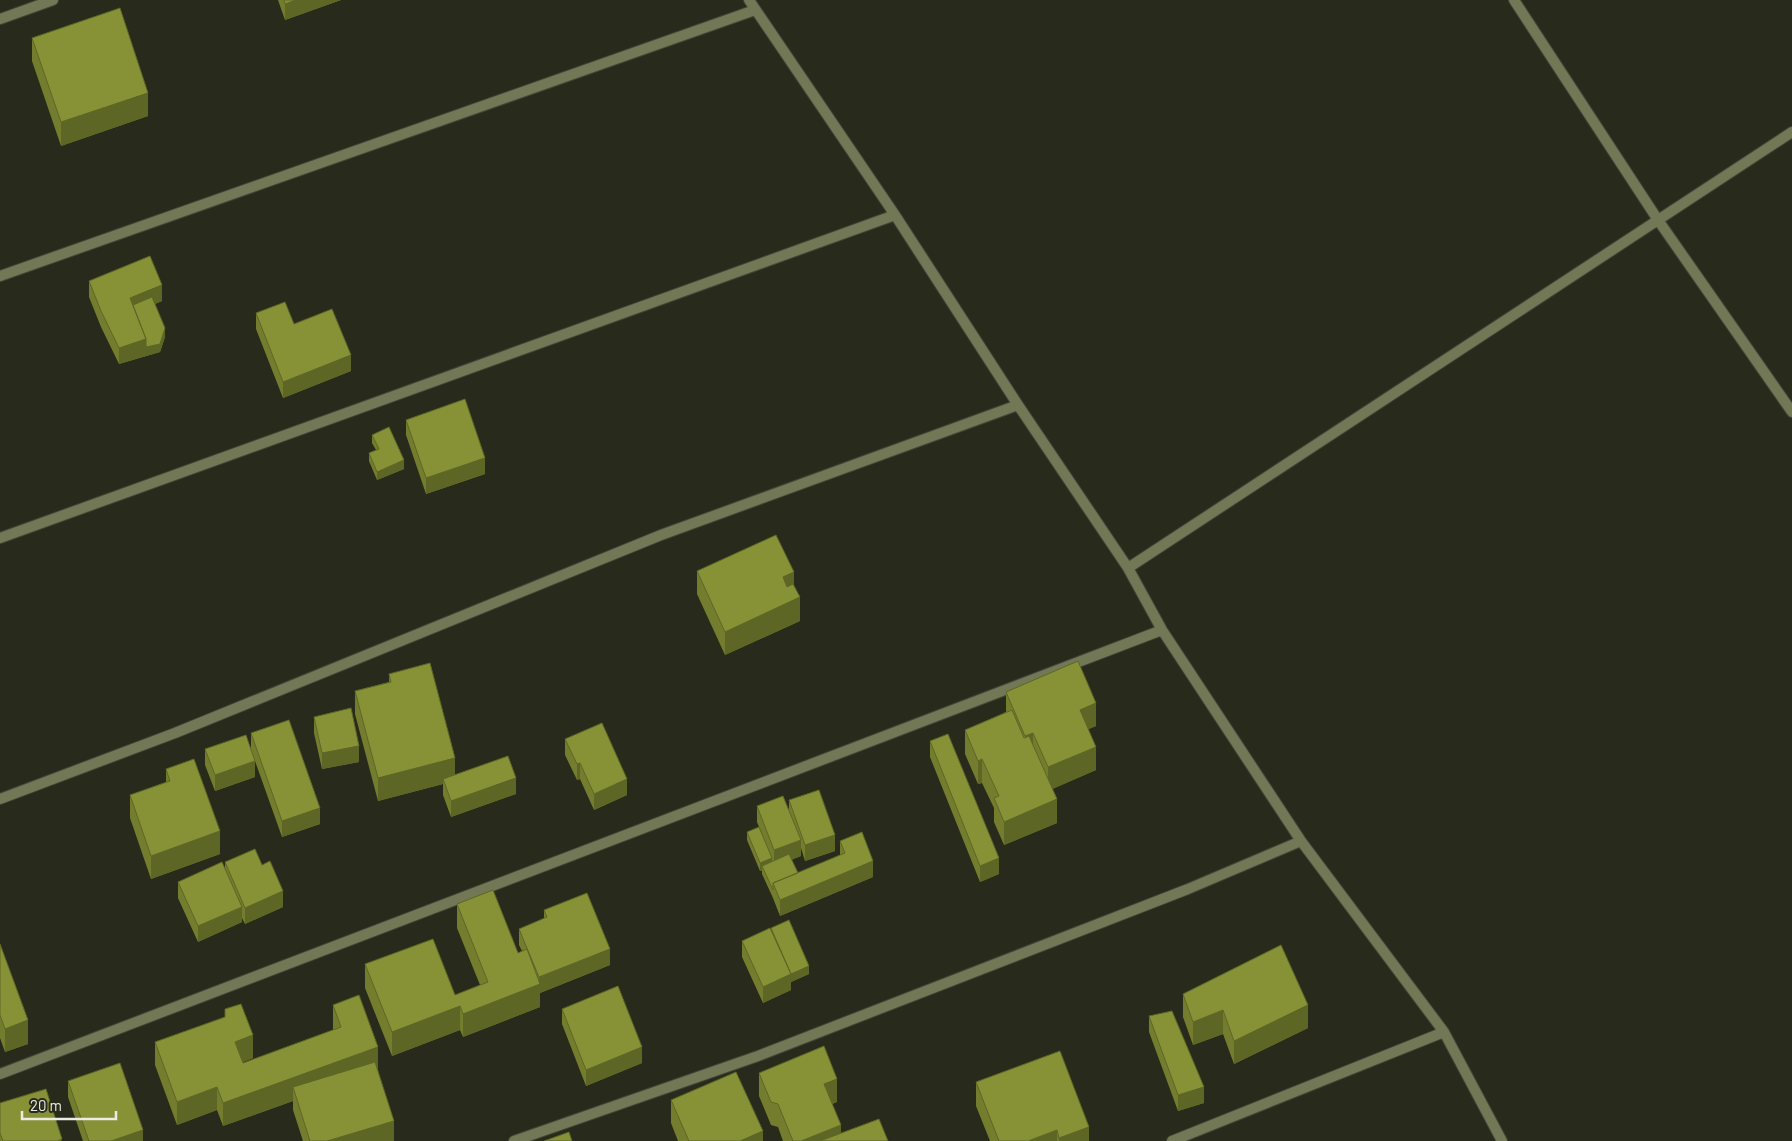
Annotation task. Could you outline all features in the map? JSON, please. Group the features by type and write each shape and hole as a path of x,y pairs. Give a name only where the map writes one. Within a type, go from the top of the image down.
{"street":[{"path":"0,19 53,0"},
{"path":"749,0 1128,568 1162,630 1301,841 1444,1032 1502,1141"},
{"path":"1514,0 1658,220 1792,412"},
{"path":"0,276 755,10"},
{"path":"1128,568 1792,132"},
{"path":"0,538 894,216"},
{"path":"0,799 184,729 661,535 1018,405"},
{"path":"0,1074 1162,630"},
{"path":"514,1141 767,1052 1188,889 1301,841"},
{"path":"1172,1141 1444,1032"}],"building":[{"path":"284,0 296,0 285,4"},
{"path":"120,8 148,93 61,122 32,38"},
{"path":"150,256 162,285 130,298 146,339 119,348 89,281"},
{"path":"152,297 165,328 160,344 146,347 146,339 133,305"},
{"path":"285,302 294,324 332,309 351,355 283,382 256,313"},
{"path":"465,399 485,458 426,478 406,420"},
{"path":"389,427 404,460 377,472 369,453 379,449 372,435"},
{"path":"776,535 794,572 783,577 787,587 793,584 800,597 725,632 697,571"},
{"path":"1078,661 1096,703 1080,710 1096,747 1048,767 1033,733 1025,736 1006,692"},
{"path":"430,663 455,758 378,778 355,691 391,682 389,674"},
{"path":"351,708 359,746 322,753 314,717"},
{"path":"1012,710 1024,738 1029,736 1057,799 1004,822 994,798 999,796 982,759 978,761 965,730"},
{"path":"289,720 320,808 282,821 251,733"},
{"path":"602,723 627,779 594,794 580,763 577,764 565,739"},
{"path":"948,734 999,858 980,866 930,741"},
{"path":"246,735 255,761 215,775 205,749"},
{"path":"508,756 516,778 451,801 443,779"},
{"path":"194,759 220,831 151,856 130,795 170,781 166,769"},
{"path":"819,790 835,835 805,845 789,800"},
{"path":"783,796 801,840 774,850 757,806"},
{"path":"759,827 772,858 760,863 747,832"},
{"path":"862,832 873,861 780,900 773,883 845,853 840,841"},
{"path":"255,849 262,865 270,861 283,891 245,908 225,862"},
{"path":"789,854 798,873 773,883 773,890 762,866"},
{"path":"222,862 242,907 198,926 178,882"},
{"path":"493,890 518,953 527,949 540,984 463,1014 460,1006 392,1032 365,964 433,939 455,995 488,982 457,904"},
{"path":"587,893 610,949 539,977 519,929 547,917 544,910"},
{"path":"789,920 809,966 791,974 771,928"},
{"path":"770,928 791,974 763,987 742,941"},
{"path":"0,944 28,1020 5,1029 0,1015"},
{"path":"1281,945 1308,1005 1234,1041 1223,1010 1193,1022 1183,994"},
{"path":"618,986 642,1047 586,1070 562,1009"},
{"path":"359,995 378,1047 223,1103 217,1087 177,1102 155,1042 225,1017 225,1009 241,1004 253,1035 235,1042 243,1063 341,1027 333,1005"},
{"path":"1172,1011 1204,1087 1178,1095 1149,1016"},
{"path":"824,1046 837,1079 824,1084 841,1125 801,1141 793,1141 778,1104 771,1102 759,1073"},
{"path":"1060,1051 1089,1127 1059,1138 1057,1130 1028,1141 999,1141 976,1082"},
{"path":"375,1062 394,1121 327,1141 310,1141 293,1087"},
{"path":"120,1063 143,1130 111,1141 89,1141 68,1081"},
{"path":"736,1072 763,1131 740,1141 689,1141 671,1100"},
{"path":"46,1089 62,1139 57,1141 3,1141 0,1133 0,1103"},
{"path":"879,1119 888,1141 820,1141"},
{"path":"569,1132 572,1141 544,1141"}]}
